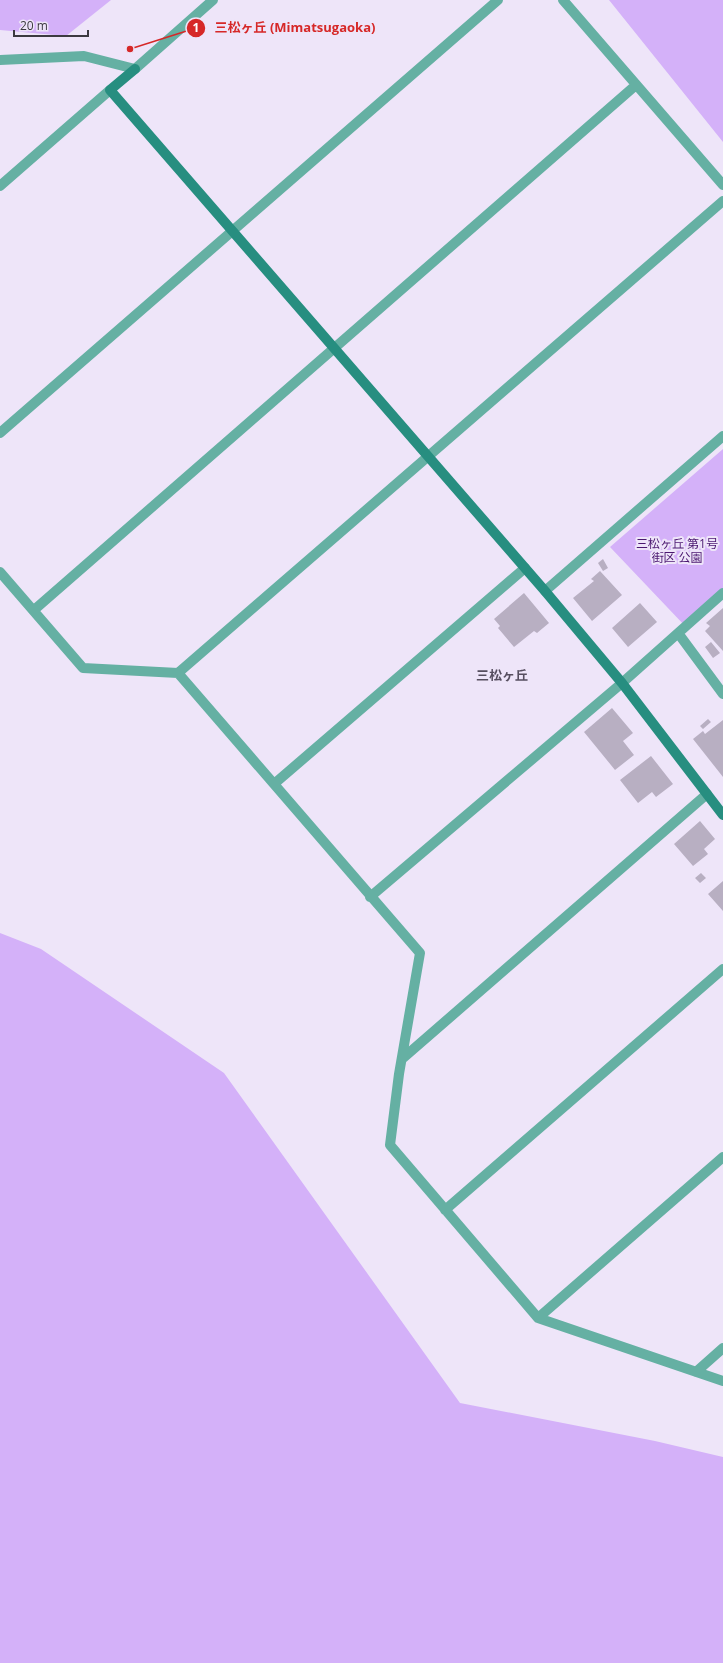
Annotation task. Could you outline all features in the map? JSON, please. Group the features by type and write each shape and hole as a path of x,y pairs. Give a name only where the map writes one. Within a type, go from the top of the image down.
{"street":[{"path":"0,186 213,0"},
{"path":"0,433 498,0"},
{"path":"563,0 723,185"},
{"path":"0,60 84,56 135,69"},
{"path":"34,610 636,85"},
{"path":"110,90 335,348 427,457 545,591 622,683 723,815"},
{"path":"0,572 83,668 178,674 723,201"},
{"path":"545,591 723,436"},
{"path":"274,784 525,568"},
{"path":"370,897 622,683 723,593"},
{"path":"678,633 723,694"},
{"path":"178,674 420,953 402,1059 390,1145 538,1318 723,1381"},
{"path":"402,1059 707,794"},
{"path":"445,1210 723,969"},
{"path":"538,1318 723,1157"},
{"path":"696,1372 723,1348"}],"green space":[{"path":"0,0 111,0 66,36 0,30"},
{"path":"609,0 723,0 723,142"},
{"name":"三松ヶ丘 第1号 街区 公園","path":"723,449 723,593 686,627 610,547"},
{"path":"0,933 41,949 224,1073 460,1403 655,1441 723,1457 723,1663 0,1663"}],"building":[{"path":"603,559 608,568 603,571 598,563"},
{"path":"600,571 622,595 592,621 573,598 594,581 591,579"},
{"path":"524,593 549,623 537,633 534,631 514,647 498,628 500,626 494,619"},
{"path":"640,603 657,622 628,647 612,628"},
{"path":"723,608 723,651 705,631 710,626 706,623"},
{"path":"711,642 720,653 713,658 705,647"},
{"path":"612,708 633,733 623,741 634,755 615,770 584,732"},
{"path":"708,719 711,722 703,729 700,726"},
{"path":"723,720 723,777 693,739 703,731 705,734"},
{"path":"651,756 673,784 656,797 652,792 638,803 620,780"},
{"path":"700,821 715,839 704,849 708,854 693,866 674,844"},
{"path":"701,873 706,878 700,883 695,878"},
{"path":"723,881 723,911 708,894"}],"place":[{"name":"三松ヶ丘 (Mimatsugaoka)","path":"130,49"}],"district":[{"name":"三松ヶ丘","path":"502,675"}]}
